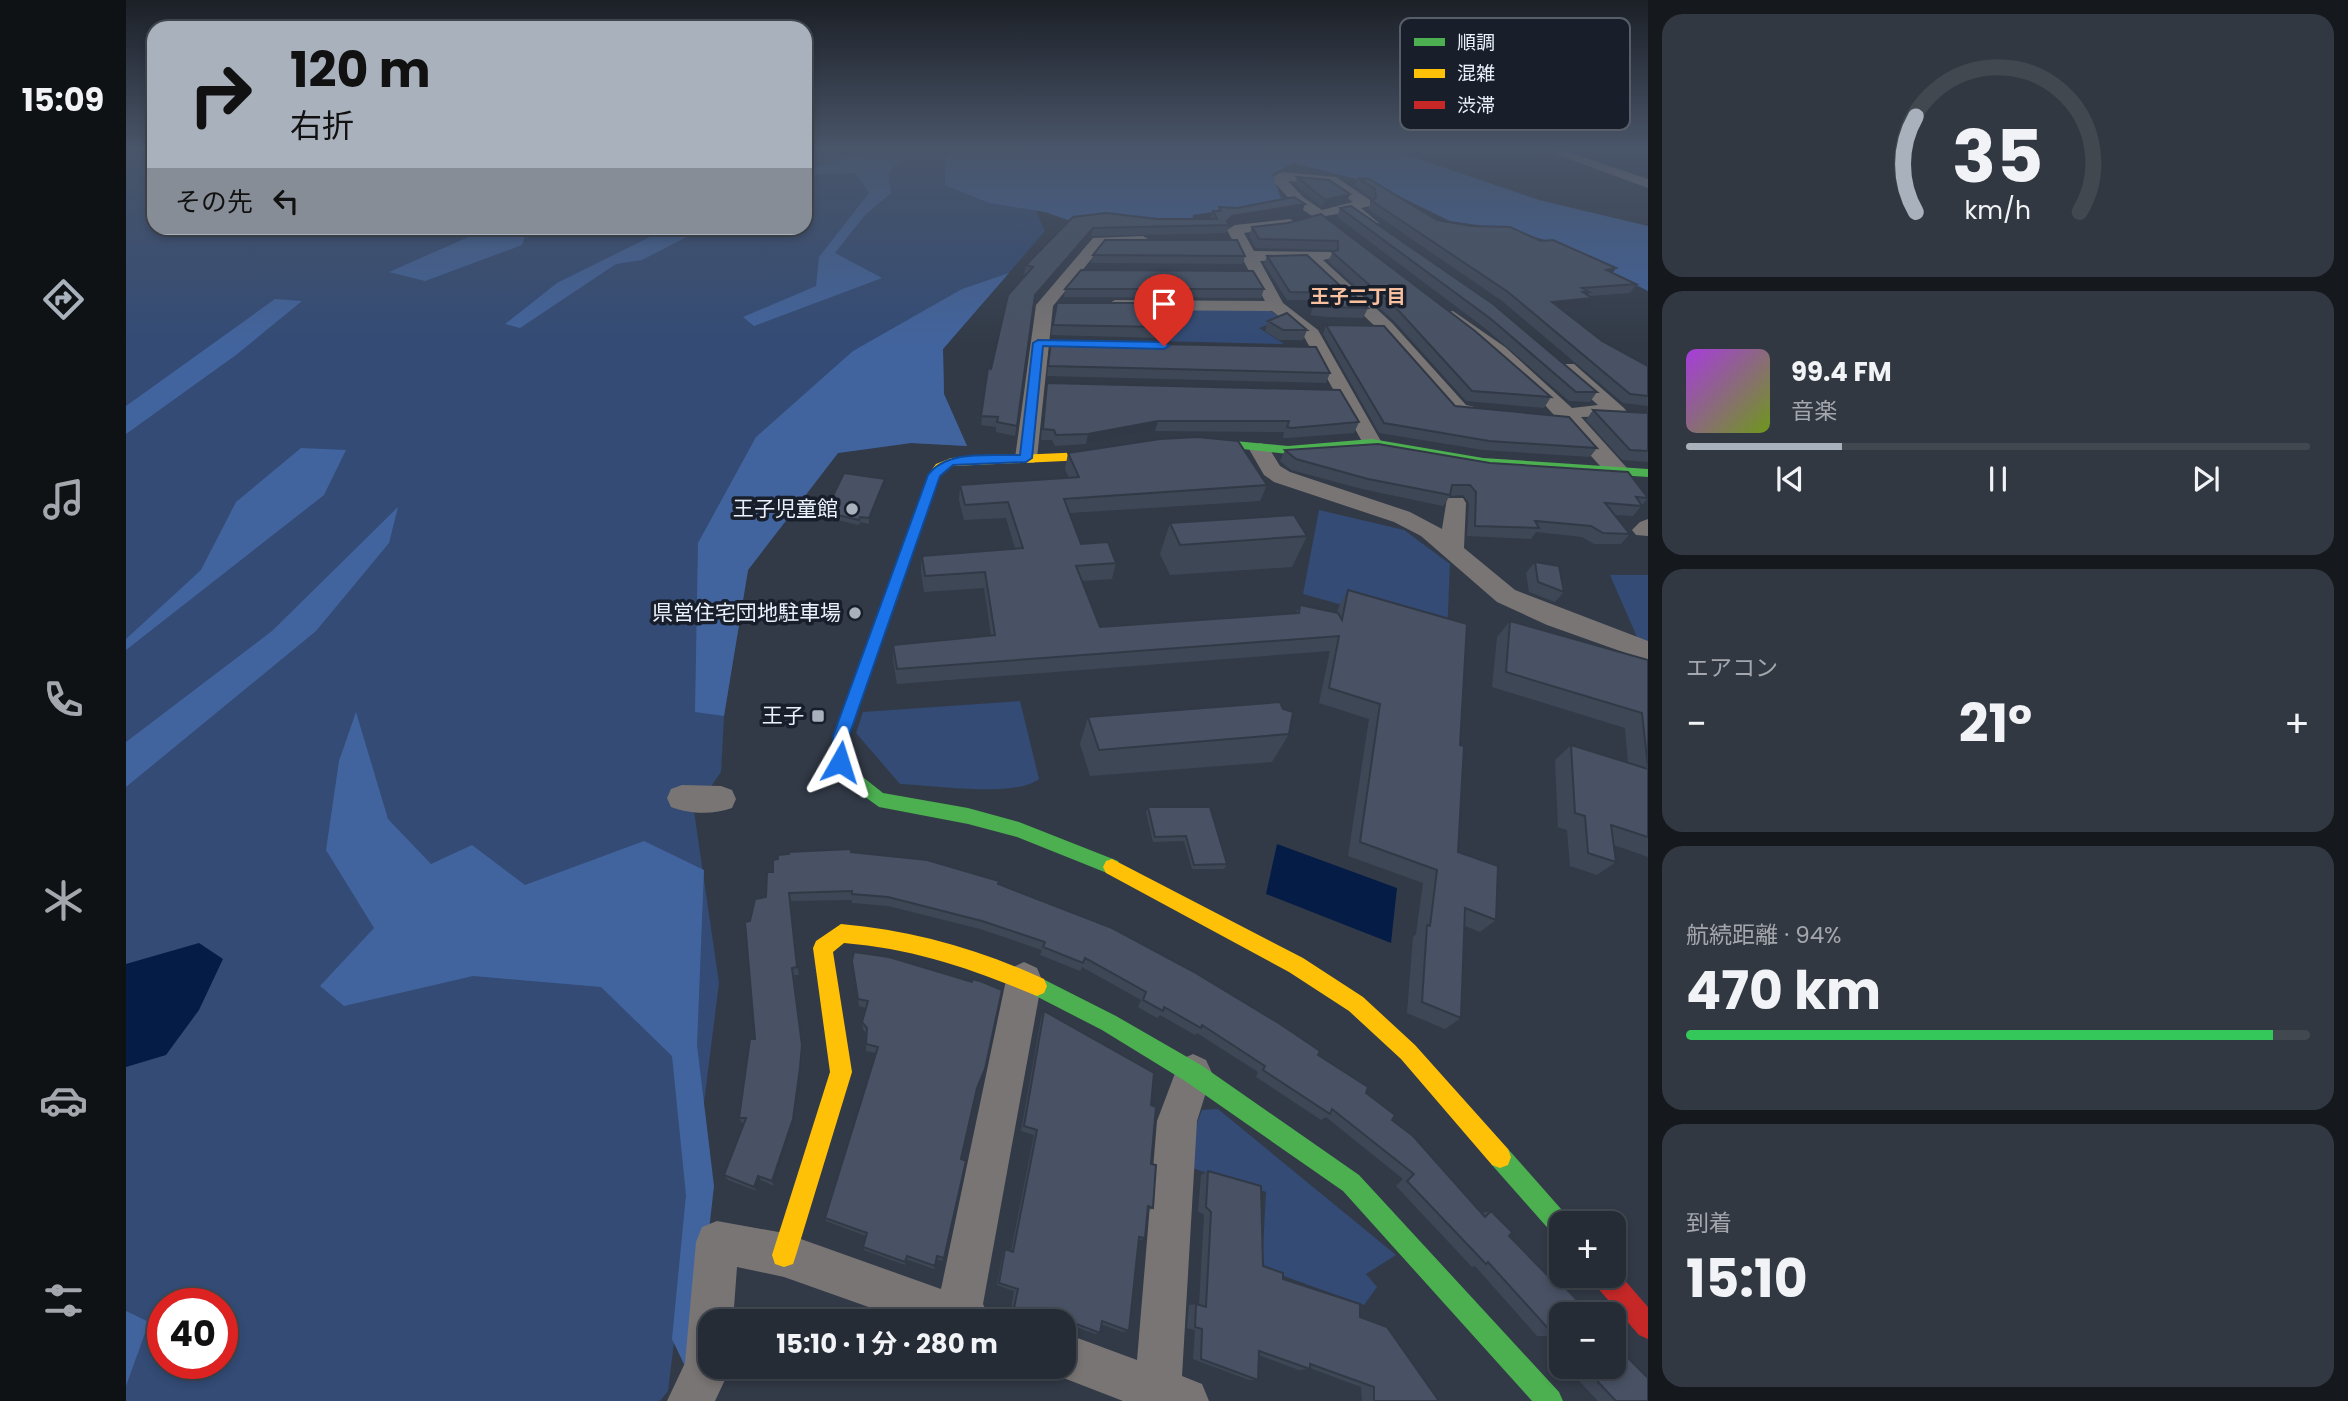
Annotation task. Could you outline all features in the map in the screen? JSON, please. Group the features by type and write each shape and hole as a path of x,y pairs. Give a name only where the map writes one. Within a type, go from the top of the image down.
{"street":[{"path":"1360,214 1388,234"},
{"path":"1239,248 1284,225 1321,215 1341,231"},
{"path":"1026,458 1040,385 1038,343 1045,305 1098,241 1158,241"},
{"path":"1239,248 1309,255 1346,255"},
{"path":"1239,248 1276,306 1304,325 1372,443"},
{"path":"1309,255 1386,327 1459,410 1504,415"},
{"path":"1074,271 1101,271"},
{"path":"1045,305 1071,304"},
{"path":"1098,304 1276,306"},
{"path":"1443,307 1491,344 1634,478"},
{"path":"1304,325 1332,326"},
{"path":"1359,326 1386,327"},
{"path":"1038,343 1063,344"},
{"path":"1294,348 1320,349"},
{"path":"1552,355 1616,412"},
{"path":"1317,392 1343,392"},
{"path":"1544,417 1616,412 1637,414"},
{"path":"1180,442 1288,450 1372,443 1483,462 1634,478"},
{"path":"1132,447 1086,456 951,462 940,467 934,475 841,736 840,762 853,779 879,800 968,816 1041,839 1110,866 1296,965 1356,1004 1408,1052 1549,1212"},
{"path":"1260,449 1272,470 1282,477 1402,517 1452,549 1506,596 1556,618 1648,651"},
{"path":"1452,549 1461,512"},
{"path":"682,798 721,799"},
{"path":"785,1255 841,1072 823,948 841,933 874,935 975,961 1024,980 1110,1023 1194,1073 1351,1183 1550,1401"},
{"path":"965,1309 1024,980"},
{"path":"1076,1360 1172,1396 1177,1121 1194,1073"},
{"path":"712,1309 718,1241 785,1255 935,1309"},
{"path":"1615,1288 1648,1326"},
{"path":"691,1401 702,1379"}],"shaded area":[{"path":"126,214 147,214 147,235 812,235 812,214 1037,214 1045,231 943,349 944,394 967,446 911,443 838,453 748,570 724,716 721,772 694,811 719,983 668,1391 660,1401 126,1401"},
{"path":"852,214 866,214 835,253 882,278 754,326 743,317 816,286 819,257"},
{"path":"1052,214 1197,214 1193,215 1192,222 1168,224 1116,215 1068,220"},
{"path":"1436,214 1599,214 1648,226 1648,291 1553,242 1505,229 1450,221"},
{"path":"473,235 526,235 522,245 425,281 389,272"},
{"path":"654,235 690,235 642,260 616,264 520,328 505,324 557,283"},
{"path":"1009,273 943,349 944,394 967,446 911,443 838,453 748,570 724,716 695,712 698,543 756,437 853,351 962,289"},
{"path":"275,299 302,301 236,355 126,434 126,406"},
{"path":"1147,308 1267,309 1284,319 1259,328 1284,344 1160,341"},
{"path":"301,448 346,450 324,495 126,650 126,639 201,570 236,502"},
{"path":"398,507 389,543 316,631 126,787 126,742 272,631"},
{"path":"1319,510 1404,530 1450,564 1447,634 1303,594"},
{"path":"1610,575 1648,575 1648,646 1640,644"},
{"path":"1020,701 1039,779 1012,788 972,789 900,784 856,733 863,712"},
{"path":"356,712 388,819 431,864 472,845 525,885 644,841 704,870 697,1045 714,1186 700,1309 698,1309 692,1381 672,1339 686,1195 672,1056 601,987 473,976 344,1006 320,986 374,928 326,850 339,761"},
{"path":"1277,844 1397,888 1391,943 1266,894"},
{"path":"199,943 223,959 199,1010 166,1055 126,1067 126,964"},
{"path":"1218,1109 1396,1255 1366,1274 1377,1287 1364,1305 1262,1268 1266,1192 1189,1167 1194,1131 1202,1110"},
{"path":"126,1311 147,1321 147,1328 126,1386"}],"building":[{"path":"1118,214 1158,219 1217,219 1215,214 1242,214 1232,216 1227,221 1229,225 1093,228 1035,295 1017,426 997,422 998,417 981,416 988,368 991,369 1008,295 1033,267 1026,265 1073,217"},
{"path":"1322,214 1475,331 1551,397 1472,391 1399,311 1332,252 1338,250 1338,241 1259,239 1252,227 1288,223"},
{"path":"1349,214 1363,214 1493,304 1597,392 1576,392 1491,319"},
{"path":"1392,214 1428,214 1437,220 1471,226 1510,227 1541,241 1553,240 1616,268 1606,270 1636,284 1582,288 1589,292 1583,292 1592,298 1552,302 1602,341 1648,366 1648,396 1630,394 1508,292"},
{"path":"1105,240 1237,240 1245,256 1093,255"},
{"path":"1307,255 1348,293 1290,292 1267,256"},
{"path":"1081,270 1253,271 1264,289 1065,289"},
{"path":"1353,294 1368,308 1314,305"},
{"path":"1057,303 1151,303 1161,327 1053,325"},
{"path":"1287,313 1307,330 1283,330 1268,321"},
{"path":"1326,325 1384,326 1455,406 1569,417 1597,448 1489,441 1384,423"},
{"path":"1051,342 1316,347 1330,373 1048,366"},
{"path":"1047,383 1340,390 1359,422 1292,428 1287,427 1289,421 1158,421 1088,434 1056,435 1054,430 1043,429"},
{"path":"1593,410 1648,413 1648,451 1630,450"},
{"path":"1198,437 1238,441 1267,485 1064,499 1081,544 1108,542 1116,563 1076,566 1100,627 1299,613 1300,605 1338,613 1342,620 1348,590 1467,624 1460,745 1464,746 1458,852 1498,866 1496,920 1465,908 1461,1018 1422,1002 1427,925 1430,926 1437,870 1360,842 1380,704 1329,688 1339,636 897,669 893,645 995,635 985,572 925,576 922,556 1023,548 1008,502 965,505 960,485 1079,477 1068,453 1160,439"},
{"path":"1378,444 1490,463 1628,472 1648,498 1636,497 1642,506 1605,503 1630,534 1603,533 1591,526 1535,521 1539,528 1475,526 1476,492 1470,485 1452,485 1450,495 1368,479 1296,459 1285,450"},
{"path":"844,473 885,479 869,518 860,517 859,520 825,512"},
{"path":"1294,515 1307,536 1180,545 1170,523"},
{"path":"1535,562 1559,566 1564,592 1538,582"},
{"path":"1510,621 1648,660 1648,767 1642,713 1506,672"},
{"path":"1280,702 1283,709 1293,712 1289,734 1099,750 1088,717"},
{"path":"1571,745 1648,769 1648,837 1611,825 1616,862 1588,853 1585,816 1575,813"},
{"path":"1148,807 1210,807 1227,864 1194,865 1186,836 1155,837"},
{"path":"851,849 851,852 927,860 999,881 998,884 1112,928 1194,972 1280,1024 1320,1051 1318,1055 1368,1087 1366,1093 1395,1115 1392,1120 1413,1136 1485,1217 1491,1211 1512,1232 1509,1236 1549,1277 1549,1288 1565,1288 1578,1301 1549,1302 1549,1329 1488,1262 1486,1264 1407,1181 1414,1174 1332,1109 1330,1114 1263,1070 1265,1066 1202,1025 1201,1028 1164,1007 1163,1011 1143,1000 1146,992 1085,958 1083,963 1043,947 1045,942 982,921 888,897 852,894 852,891 789,893 797,967 792,968 802,1045 793,1119 772,1181 758,1176 754,1187 724,1175 746,1118 739,1118 750,1039 755,1039 745,922 750,921 755,899 766,897 767,872 773,872 773,860 778,859 778,855 789,854 788,852"},
{"path":"854,952 889,957 972,982 972,979 980,981 1002,990 985,1069 977,1088 961,1159 966,1161 944,1258 937,1256 935,1266 907,1256 905,1262 863,1247 867,1233 825,1218 878,1047 866,1044 867,1028 862,1022 868,1001 858,999 852,961"},
{"path":"1044,1011 1154,1073 1151,1105 1156,1107 1151,1164 1156,1165 1153,1208 1148,1206 1145,1238 1139,1237 1129,1331 1102,1321 1100,1333 1076,1324 1076,1309 1014,1308 1018,1289 999,1283 1005,1249 1013,1252 1037,1130 1024,1126"},
{"path":"1208,1171 1261,1186 1263,1266 1283,1273 1283,1279 1360,1304 1360,1317 1387,1327 1439,1401 1374,1401 1374,1387 1310,1364 1310,1369 1259,1351 1258,1380 1201,1359 1202,1329 1195,1327 1196,1304 1206,1307 1211,1212 1206,1207"},
{"path":"1626,1356 1648,1378 1648,1401 1616,1401 1598,1382 1600,1379 1626,1379"}],"traffic: fast":[{"path":"1192,441 1288,450 1372,443 1483,462 1648,473"},
{"path":"890,599 841,736 840,762 853,779 879,800 968,816 1019,830 1112,867"},
{"path":"1037,986 1109,1023 1193,1073 1351,1183 1550,1401"},
{"path":"1500,1157 1549,1212"}],"traffic: slow":[{"path":"890,599 934,475 940,467 951,462 1086,456 1118,450"},
{"path":"1112,867 1296,965 1356,1004 1408,1052 1500,1157"},
{"path":"784,1255 841,1072 823,948 841,933 891,939 941,950 991,966 1037,986"}],"traffic: jam":[{"path":"1615,1288 1648,1326"}],"place":[{"name":"王子児童館","path":"852,509"},
{"name":"県営住宅団地駐車場","path":"855,613"},
{"name":"王子","path":"818,716"}],"district":[{"name":"王子二丁目","path":"1358,296"}],"route":[{"path":"840,762 841,736 934,475 940,467 951,462 1026,458 1038,343 1164,346"}]}
